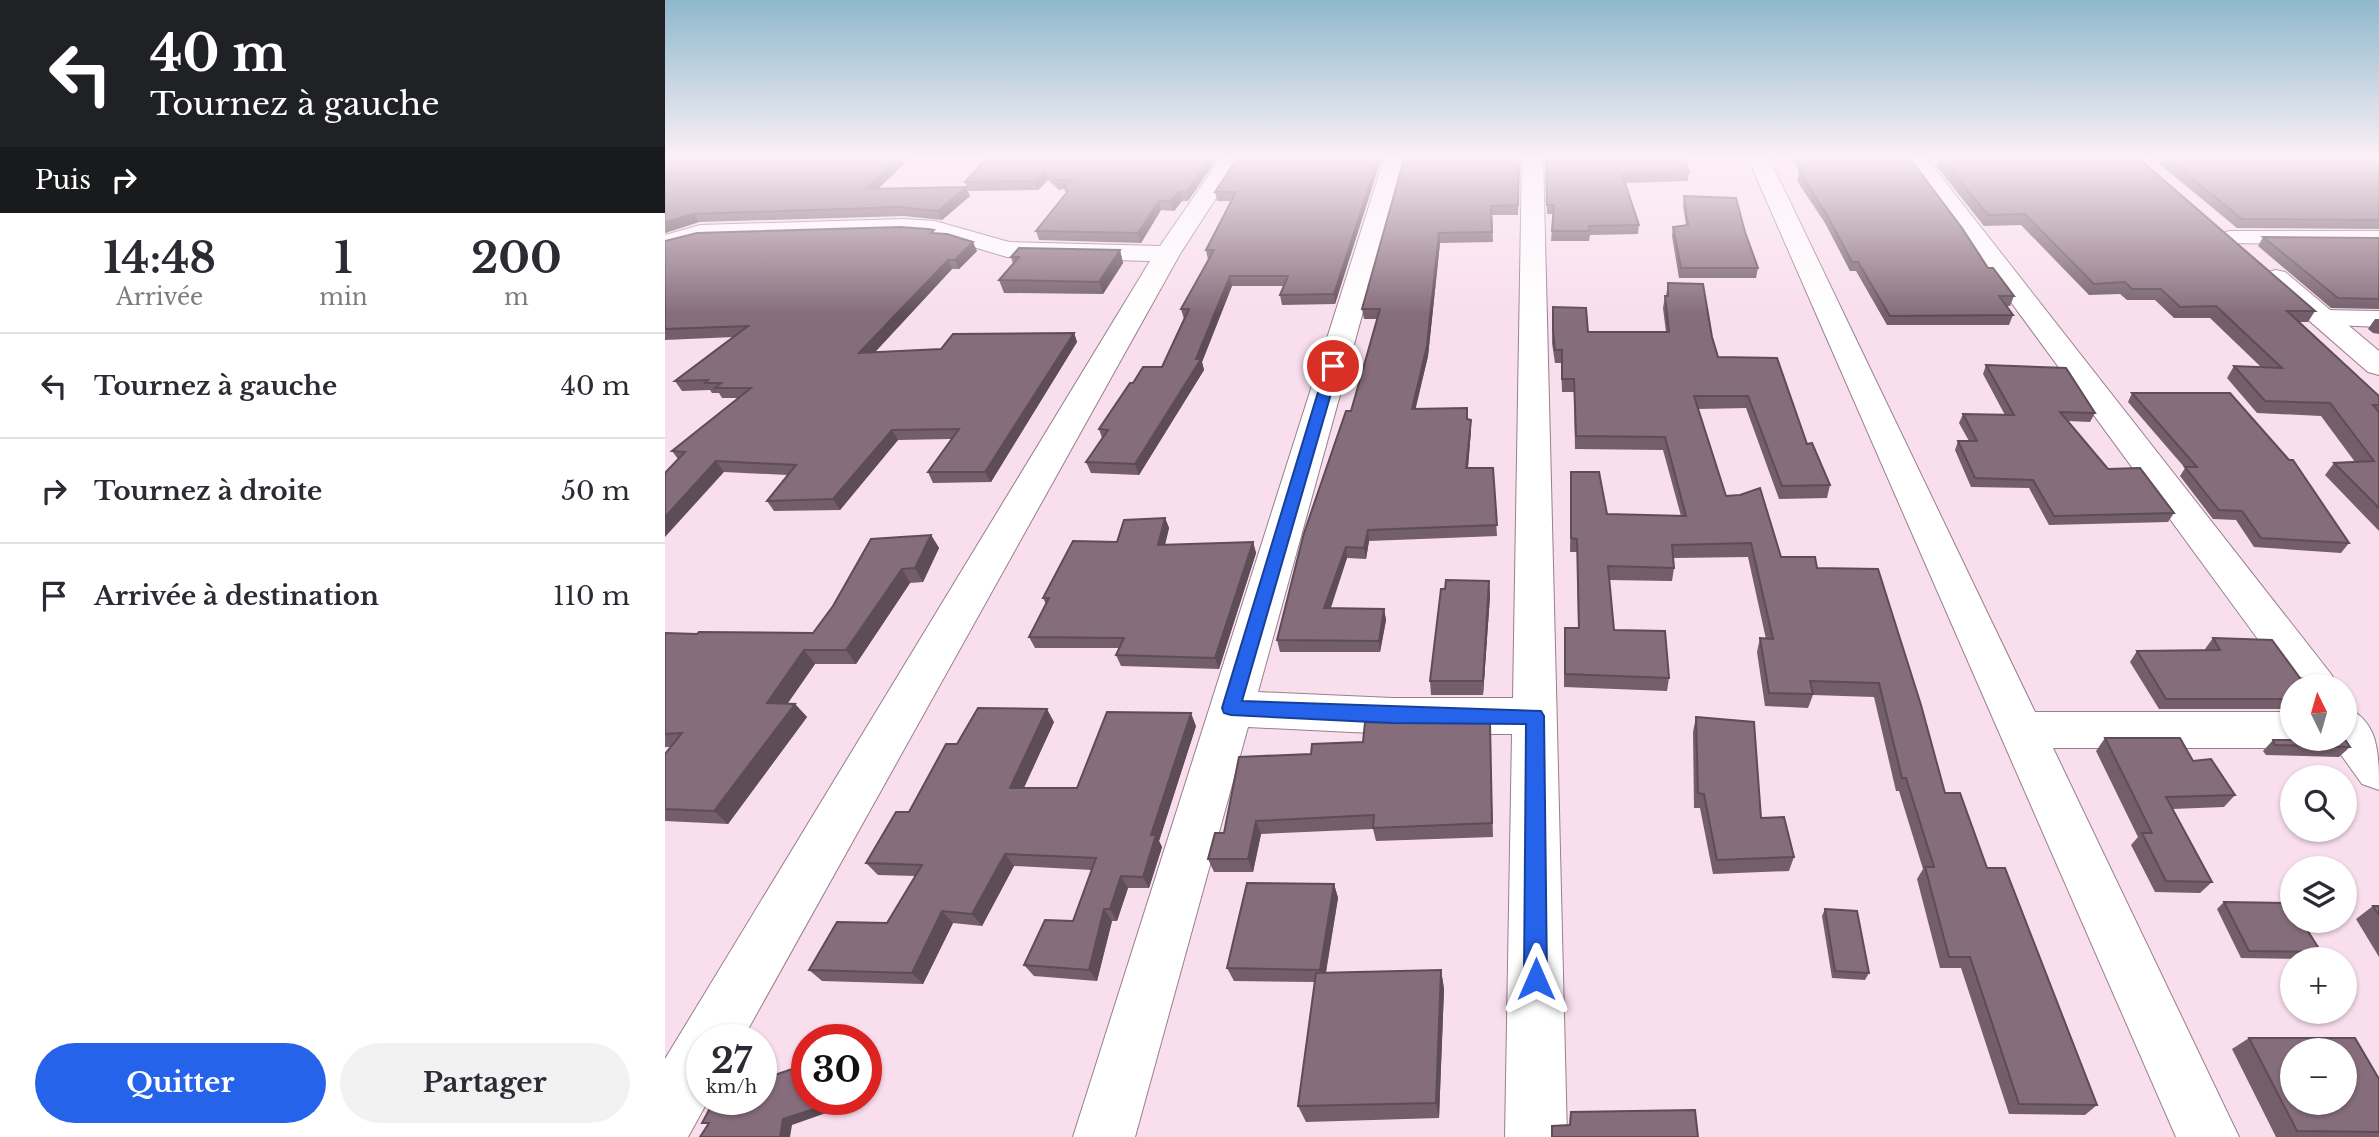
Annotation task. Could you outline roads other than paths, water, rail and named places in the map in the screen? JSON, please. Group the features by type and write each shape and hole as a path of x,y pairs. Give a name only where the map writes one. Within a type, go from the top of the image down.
{"street":[{"path":"719,1024 1167,254 1197,209"},
{"path":"1104,1137 1379,209"},
{"path":"1533,209 1536,1137"},
{"path":"1781,209 2208,1137"},
{"path":"1963,209 2307,674"},
{"path":"2210,220 2379,366"},
{"path":"665,243 701,232 904,226 935,228 1007,249 1167,254"},
{"path":"2230,238 2379,238"},
{"path":"2323,318 2379,319"},
{"path":"1231,708 1392,716 1535,716"},
{"path":"2019,730 2280,730"},
{"path":"2357,742 2379,770"},
{"path":"665,1117 686,1081"}]}
